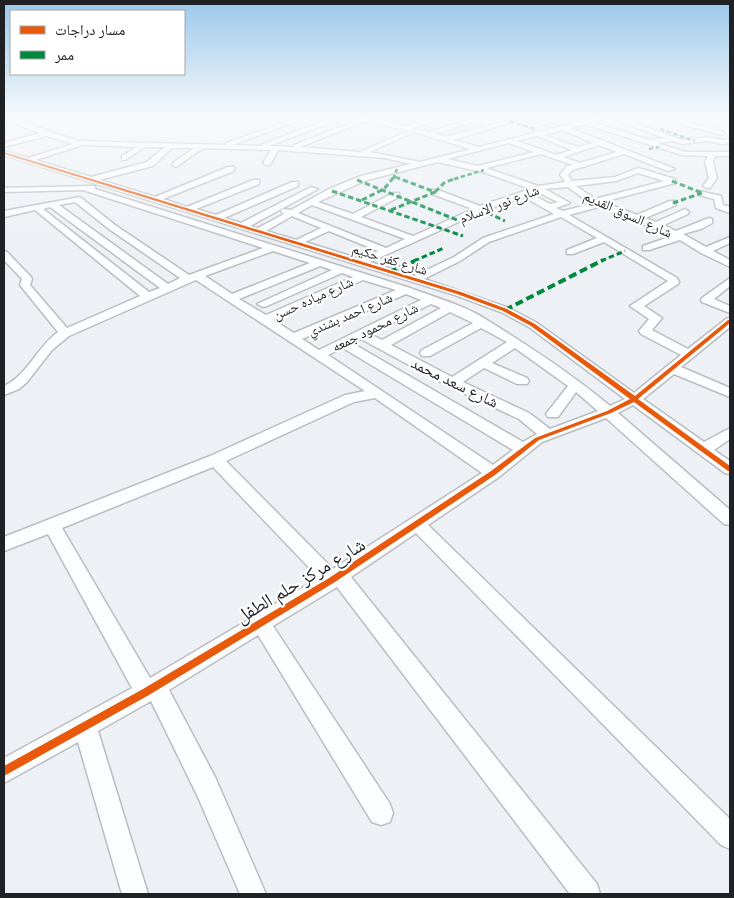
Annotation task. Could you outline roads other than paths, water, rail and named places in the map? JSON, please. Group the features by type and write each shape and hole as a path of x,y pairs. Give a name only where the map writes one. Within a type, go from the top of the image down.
{"street":[{"name":"شارع كفر حكيم","path":"18,157 88,177 495,306 522,318 730,469"},
{"path":"29,160 39,157"},
{"path":"4,162 58,178 88,177 150,164 158,157"},
{"path":"176,165 187,157"},
{"path":"267,163 271,157"},
{"path":"388,157 420,164"},
{"path":"354,173 424,157"},
{"path":"259,231 290,213 356,180 444,157"},
{"path":"486,157 501,163"},
{"path":"478,168 523,157"},
{"path":"556,157 580,165"},
{"name":"شارع السوق القديم","path":"608,157 580,165 564,173 568,183 597,203 657,225 730,264"},
{"path":"639,157 671,169"},
{"path":"657,163 675,157"},
{"path":"711,157 709,162 712,178 704,190 718,198 720,206 730,210"},
{"path":"344,162 347,158 351,158 389,165"},
{"path":"436,160 478,168 516,179 566,203 549,207"},
{"path":"156,199 231,169"},
{"name":"شارع نور الاسلام","path":"360,263 480,209 538,189 568,183 616,179 638,170 672,181 597,203"},
{"path":"8,186 37,179"},
{"path":"189,209 256,182"},
{"path":"8,186 86,189 108,184"},
{"path":"217,218 295,184"},
{"path":"242,226 321,186"},
{"name":"شارع كفر حكيم","path":"86,189 406,290 432,299 483,322 575,385 609,412 730,519"},
{"path":"435,192 480,209"},
{"path":"4,214 98,193"},
{"path":"526,194 605,238 673,280 674,282 636,306 656,318 644,331 689,354"},
{"path":"355,217 396,196"},
{"path":"77,199 112,227 231,298 293,338 493,473"},
{"path":"311,202 414,239"},
{"path":"414,280 457,259 486,240 531,222 597,203"},
{"path":"638,218 673,203"},
{"path":"53,204 167,288"},
{"path":"37,208 147,296"},
{"path":"276,208 351,239 387,251"},
{"path":"657,225 684,212"},
{"path":"646,248 709,221"},
{"path":"296,243 328,228"},
{"path":"570,252 605,238"},
{"path":"704,251 730,240"},
{"path":"4,391 22,382 46,346 65,333 193,277 272,248"},
{"path":"4,254 27,279 26,285 65,333"},
{"path":"231,298 318,263"},
{"path":"264,304 340,270"},
{"name":"شارع مياده حسن","path":"265,320 361,277"},
{"path":"730,281 706,300 730,310"},
{"name":"شارع احمد بشندي","path":"293,338 406,290"},
{"name":"شارع محمود جمعه","path":"319,355 432,299"},
{"path":"382,345 451,307"},
{"name":"شارع مركز حلم الطفل","path":"4,771 151,689 336,578 493,473 522,448 547,434 609,412 635,399 730,321"},
{"path":"426,353 483,322"},
{"name":"شارع سعد محمد","path":"361,334 453,383 524,416 547,434"},
{"path":"453,383 514,342"},
{"path":"343,343 522,448"},
{"path":"483,363 522,381"},
{"path":"672,368 730,393"},
{"path":"553,414 575,385"},
{"path":"4,544 215,460 350,398 377,393"},
{"path":"466,415 488,399"},
{"path":"704,449 730,433"},
{"path":"215,460 336,578 586,894"},
{"path":"418,524 730,836"},
{"path":"52,525 151,689 206,786 252,894"},
{"path":"260,622 381,813"},
{"path":"85,726 135,894"}]}
